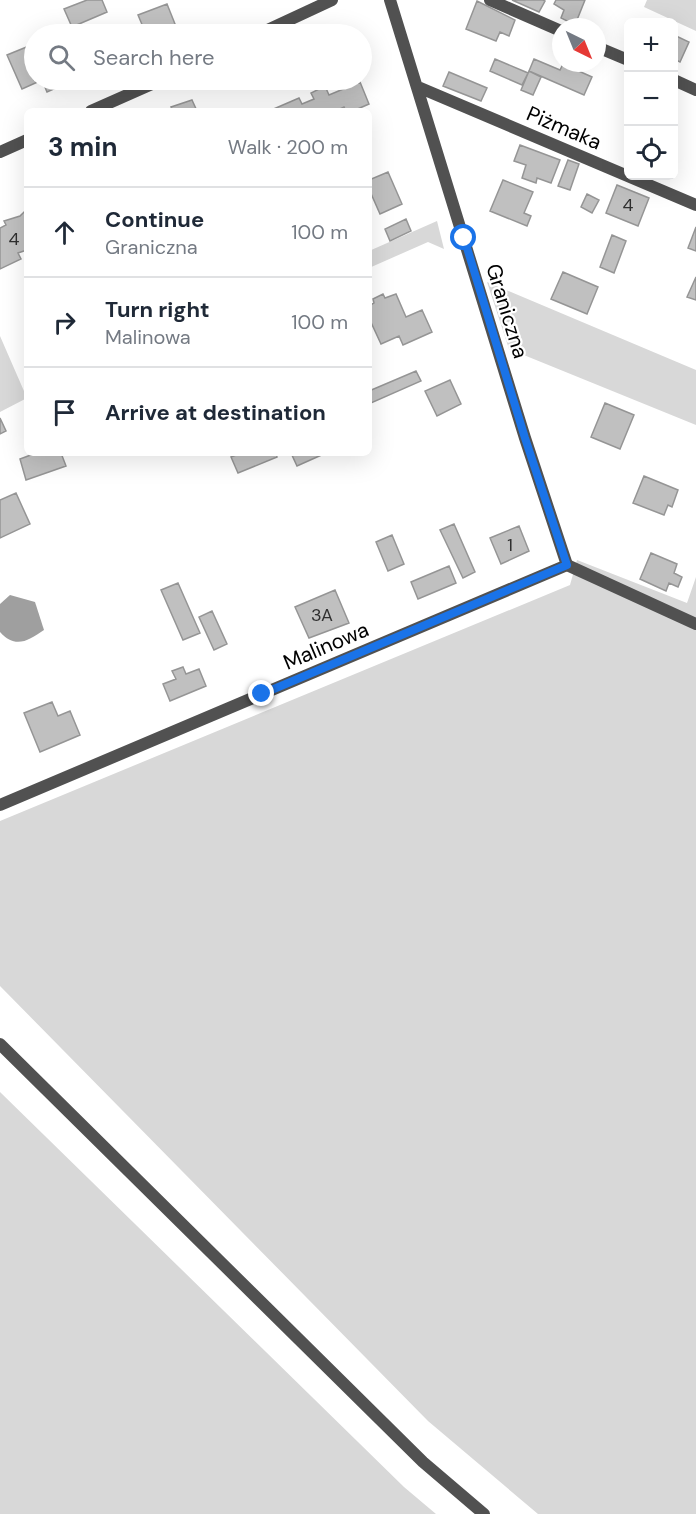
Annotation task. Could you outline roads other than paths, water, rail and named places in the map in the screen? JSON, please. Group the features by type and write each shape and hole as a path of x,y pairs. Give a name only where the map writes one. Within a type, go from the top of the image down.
{"street":[{"path":"280,24 332,0"},
{"name":"Graniczna","path":"390,0 525,438 567,565"},
{"path":"490,0 552,27"},
{"path":"606,51 624,58"},
{"path":"678,82 696,90"},
{"name":"Piżmaka","path":"418,87 696,205"},
{"path":"98,108 138,90"},
{"path":"0,152 24,141"},
{"path":"567,565 696,624"},
{"name":"Malinowa","path":"0,805 567,565"},
{"path":"0,1044 415,1454 484,1514"}]}
